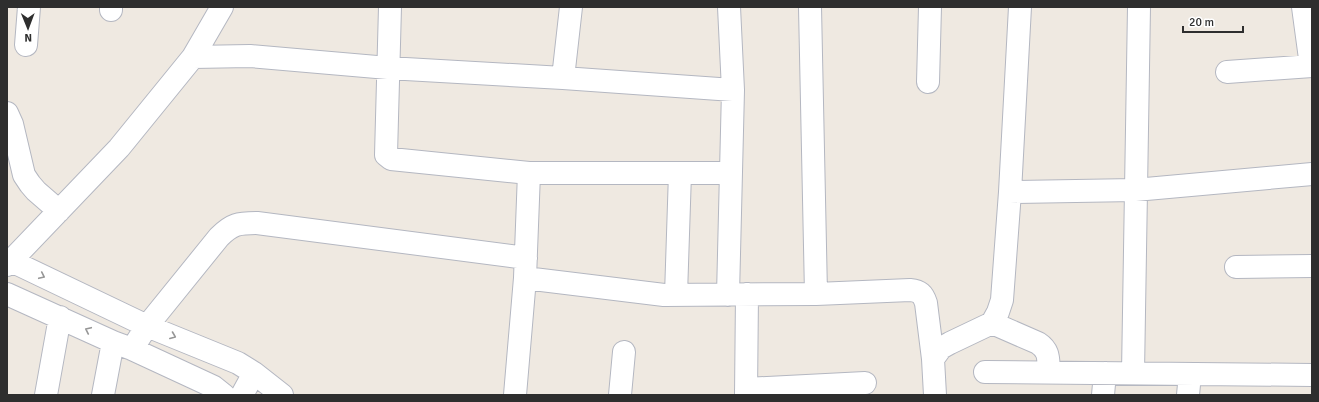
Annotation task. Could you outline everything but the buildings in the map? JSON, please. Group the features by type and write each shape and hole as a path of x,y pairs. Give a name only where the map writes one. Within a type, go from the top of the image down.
{"street":[{"path":"26,45 29,7"},
{"path":"222,7 193,57 119,148 8,262 147,326 238,363 254,373 282,395"},
{"path":"390,7 386,155 391,159 529,173 731,173"},
{"path":"563,78 571,7"},
{"path":"729,7 733,90 731,173 737,294 746,392 865,383"},
{"path":"810,7 816,294"},
{"path":"928,82 930,7"},
{"path":"933,359 941,348 992,323 1002,300 1010,192 1020,7"},
{"path":"1133,373 1139,7"},
{"path":"1227,72 1311,66 1304,7"},
{"path":"193,57 250,56 388,68 733,90"},
{"path":"7,113 12,124 24,175 36,191 59,211"},
{"path":"515,395 526,268 529,173"},
{"path":"676,296 680,173"},
{"path":"1010,192 1135,190 1312,174"},
{"path":"103,395 122,346 147,326 219,237 229,227 243,223 257,223 526,268 647,294 676,296 918,291 924,296 926,304 933,359 935,395"},
{"path":"1236,267 1312,266"},
{"path":"7,294 214,387 224,395"},
{"path":"46,395 60,317"},
{"path":"992,323 1044,347 1048,354 1049,372"},
{"path":"620,395 624,352"},
{"path":"984,372 1312,375"},
{"path":"242,395 254,373"},
{"path":"1104,395 1105,373"},
{"path":"1188,395 1190,374"}]}
